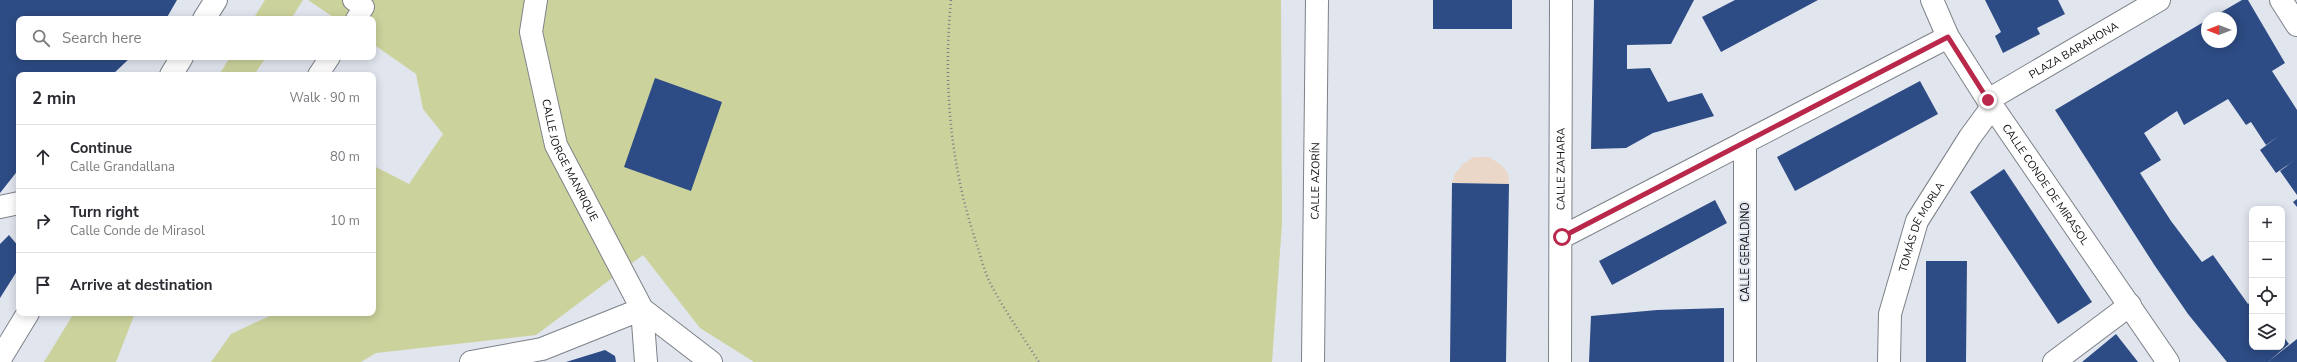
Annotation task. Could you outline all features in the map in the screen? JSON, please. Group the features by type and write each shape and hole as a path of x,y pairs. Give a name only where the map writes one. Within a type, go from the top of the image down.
{"street":[{"path":"206,16 216,0"},
{"name":"CALLE JORGE MANRIQUE","path":"536,0 531,32 556,145 642,309 646,362"},
{"name":"CALLE AZORÍN","path":"1313,362 1317,0"},
{"name":"CALLE ZAHARA","path":"1560,362 1562,237 1561,0"},
{"name":"CALLE CONDE DE MIRASOL","path":"1932,0 1948,37 1990,104 2168,362"},
{"name":"PLAZA BARAHONA","path":"1990,104 2159,0"},
{"path":"2281,0 2297,25"},
{"path":"1562,237 1948,37"},
{"path":"173,72 180,60"},
{"name":"TOMÁS DE MORLA","path":"1889,362 1890,314 1917,222 1990,104"},
{"name":"CALLE GERALDINO","path":"1745,142 1745,362"},
{"path":"0,207 16,204"},
{"path":"2054,362 2130,305"},
{"path":"471,362 542,349 642,309"},
{"name":"CALLE JORGE MANRIQUE","path":"642,309 711,362"},
{"path":"0,359 26,316"}],"lane":[{"path":"353,0 364,7 358,16"},
{"path":"320,72 328,60"}],"path":[{"path":"951,0 947,37 947,79 951,141 967,216 990,284 1039,362"}],"shaded area":[{"path":"1474,157 1489,157 1500,164 1508,173 1509,184 1452,183 1455,174 1463,164"}],"green space":[{"path":"265,0 303,0 293,16 255,16"},
{"path":"308,0 1281,0 1282,224 1272,362 754,362 700,328 643,255 536,335 376,353 361,362 211,362 231,334 270,316 376,316 376,167 409,184 443,134 423,109 416,74 376,46 376,16 332,16"},
{"path":"228,60 264,60 256,72 221,72"},
{"path":"72,316 134,316 116,362 44,362"}],"building":[{"path":"0,0 177,0 168,16 16,16 16,60 128,60 115,72 16,72 16,173 0,193"},
{"path":"1433,0 1512,0 1512,29 1433,29"},
{"path":"1594,0 1694,0 1671,44 1627,45 1627,69 1650,68 1668,102 1702,93 1714,116 1653,133 1626,148 1591,149"},
{"path":"1735,0 1818,0 1721,52 1702,17"},
{"path":"1985,0 2058,0 2065,14 2037,28 2040,34 2003,53 1995,36 2001,32"},
{"path":"2242,0 2248,0 2285,63 2272,71 2297,110 2297,195 2280,171 2295,160 2276,173 2260,150 2280,135 2266,145 2251,122 2246,125 2228,99 2184,125 2177,111 2144,133 2161,160 2140,173 2171,221 2202,262 2213,255 2248,304 2249,303 2249,350 2282,350 2269,361 2285,350 2297,339 2297,362 2227,362 2188,314 2155,266 2055,110 2201,24 2201,48 2237,48 2237,12 2221,12"},
{"path":"655,78 722,102 691,191 624,167"},
{"path":"1920,81 1938,114 1795,191 1777,157"},
{"path":"2004,169 2092,302 2058,324 1970,192"},
{"path":"1452,183 1509,184 1506,362 1450,362"},
{"path":"2297,199 2297,207 2293,202"},
{"path":"1715,200 1727,223 1612,285 1599,261"},
{"path":"9,235 16,243 16,273 0,298 0,244"},
{"path":"1926,261 1967,261 1966,362 1926,362"},
{"path":"1724,308 1724,362 1589,362 1591,316 1657,310"},
{"path":"2116,334 2138,362 2082,362"},
{"path":"2285,339 2289,344 2285,347"},
{"path":"605,350 615,356 616,362 566,362"}],"route":[{"path":"1562,237 1948,37 1988,100"}]}
